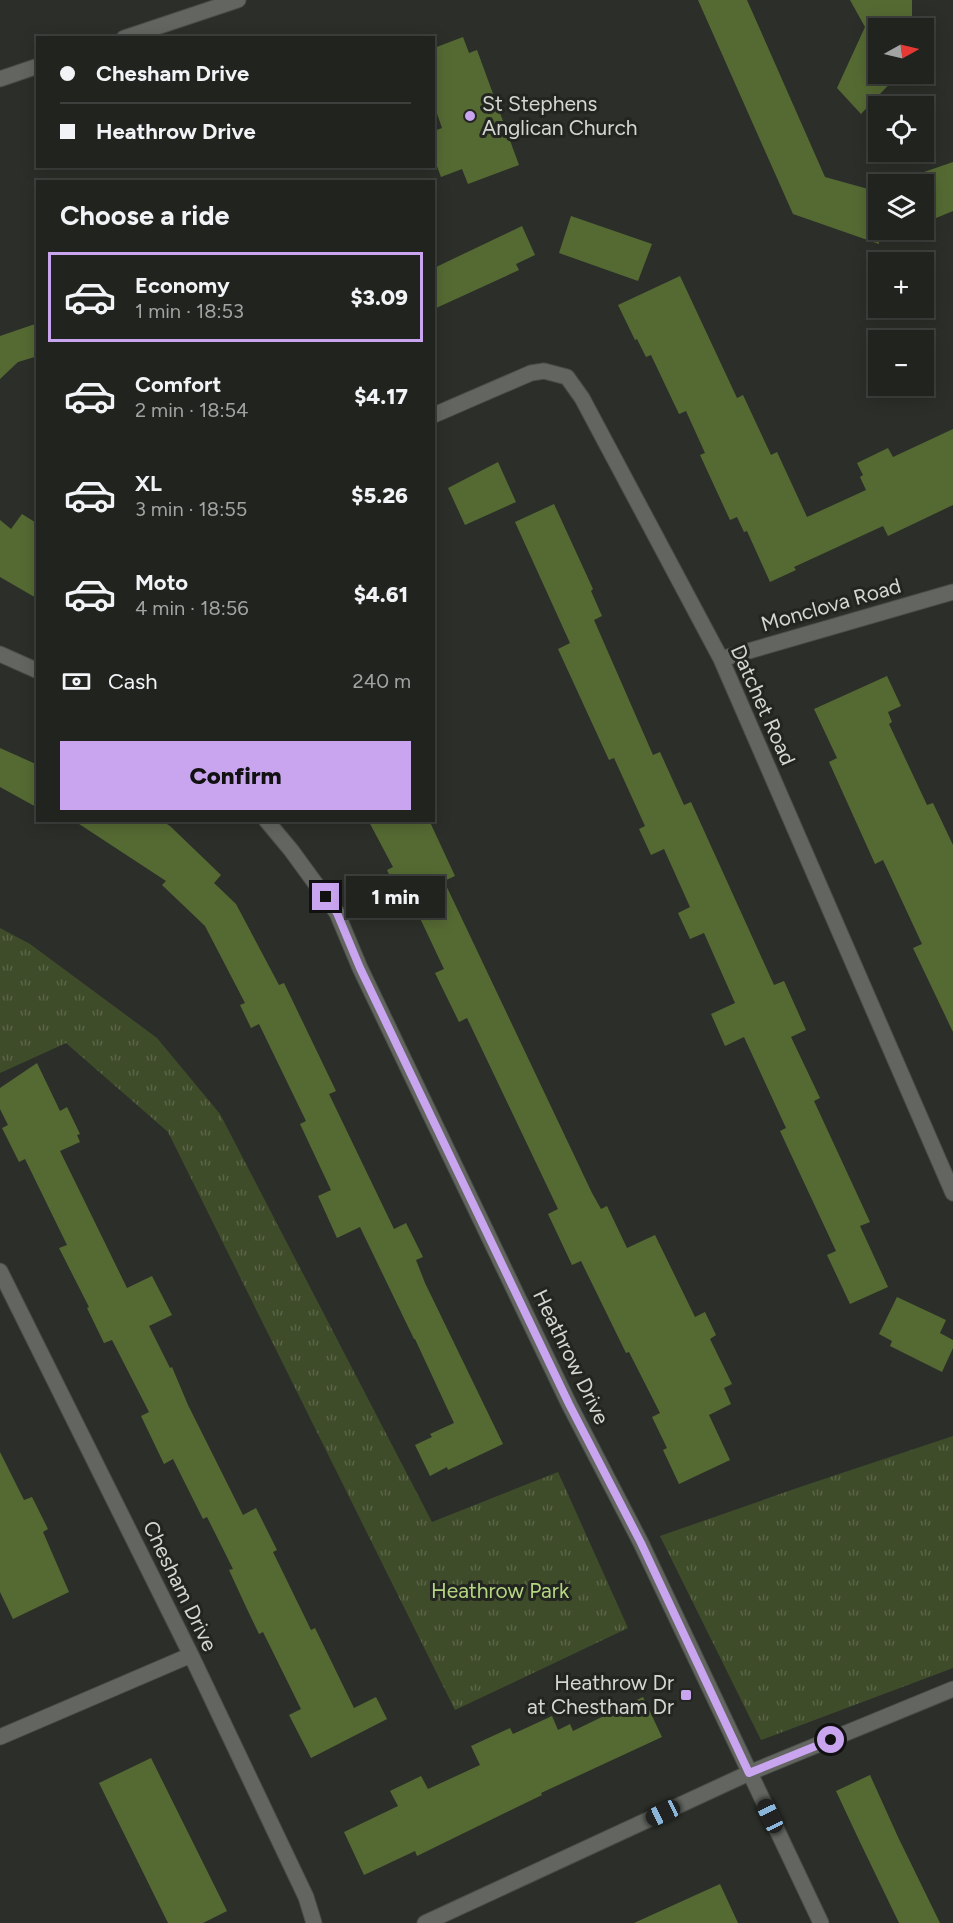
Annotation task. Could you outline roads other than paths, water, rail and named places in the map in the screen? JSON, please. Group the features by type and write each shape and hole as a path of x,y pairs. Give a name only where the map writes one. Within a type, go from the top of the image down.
{"street":[{"path":"130,36 238,0"},
{"path":"0,79 36,67"},
{"name":"Datchet Road","path":"435,415 531,373 544,371 567,377 582,398 721,659 953,1193"},
{"name":"Monclova Road","path":"721,659 953,592"},
{"path":"0,654 36,670"},
{"name":"Heathrow Drive","path":"268,822 337,913 360,968 569,1404 641,1543 821,1923"},
{"name":"Chesham Drive","path":"0,1271 190,1655 306,1897 314,1923"},
{"path":"0,1737 190,1655"},
{"path":"425,1923 749,1773 953,1689"}],"place":[{"name":"St Stephens Anglican Church","path":"470,116"},
{"name":"Heathrow Dr at Chestham Dr","path":"686,1695"}],"park label":[{"name":"Heathrow Park","path":"500,1591"}]}
